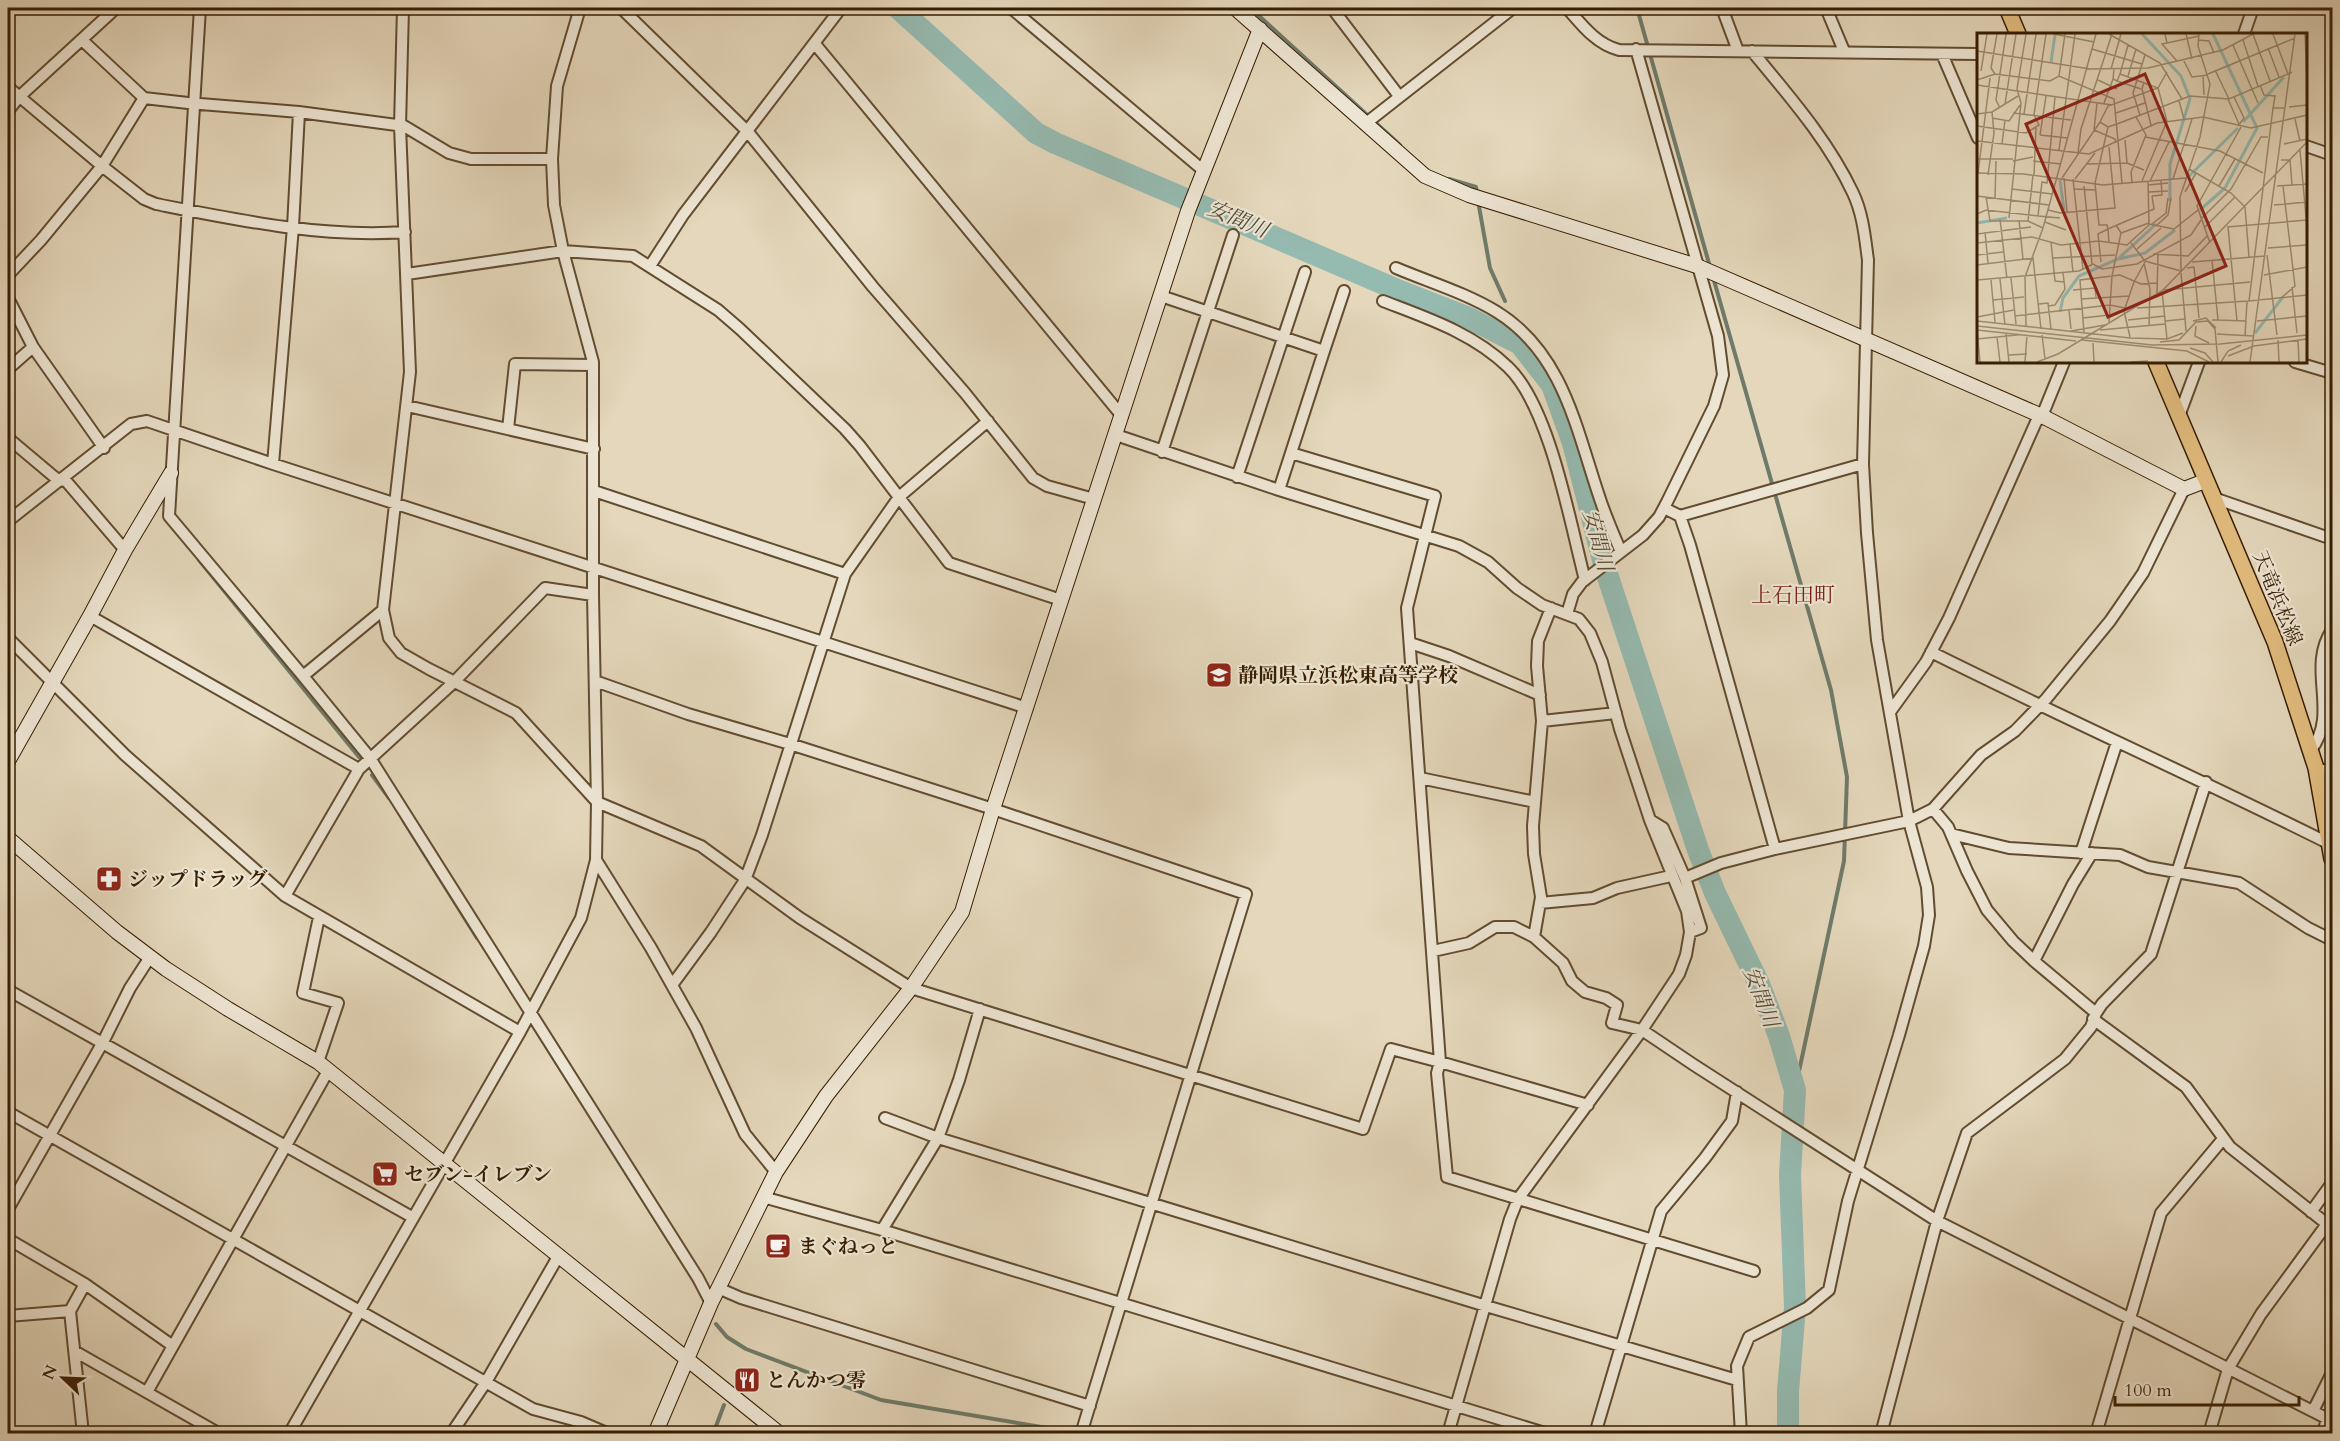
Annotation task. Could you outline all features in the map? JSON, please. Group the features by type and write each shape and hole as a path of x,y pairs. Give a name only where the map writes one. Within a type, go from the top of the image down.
{"main road":[{"path":"2007,8 2018,33"},
{"name":"天竜浜松線","path":"2156,363 2275,642 2316,768 2331,851"}],"street":[{"path":"98,8 106,16"},
{"path":"8,111 19,97 116,8"},
{"path":"200,8 192,104 175,431 168,516 370,758 698,1278 711,1303"},
{"path":"403,8 400,126 410,372 383,610 389,638 402,653 516,713 597,802 701,846 745,880 824,934 911,988 1363,1129 1391,1049 1588,1105"},
{"path":"290,1434 412,1217 520,1032 581,918 596,860 593,365 563,251 554,205 552,159 557,86 580,8"},
{"path":"621,8 748,132 873,287 1034,478 1047,486 1094,499"},
{"path":"650,266 683,215 841,8"},
{"path":"1011,8 1204,171"},
{"path":"1235,8 1425,176 1486,201 1720,275 2042,417 2184,489"},
{"path":"1332,8 1399,96"},
{"path":"1365,124 1513,8"},
{"path":"1568,8 1592,36 1609,47 1619,50 1977,54"},
{"path":"1722,8 1738,51"},
{"path":"1826,8 1844,51"},
{"path":"2244,33 2253,8"},
{"path":"655,1434 711,1303 776,1172 826,1096 911,988 962,912 993,809 1188,211 1260,29"},
{"path":"82,40 144,98 300,112 404,126 449,153 471,159 552,159"},
{"path":"815,44 1122,416"},
{"path":"1567,614 1573,594 1585,580 1643,535 1664,508 1714,406 1723,375 1718,336 1638,49"},
{"path":"1741,1434 1737,1366 1749,1337 1807,1308 1829,1290 1857,1170 1899,1035 1924,946 1929,915 1927,887 1909,821 1877,640 1863,464 1864,338 1868,260 1864,228 1854,194 1814,126 1752,51"},
{"path":"1942,54 1977,136"},
{"path":"8,87 102,166 144,199 156,204 293,227 381,233 405,232"},
{"path":"8,275 41,240 102,166 144,98"},
{"path":"273,464 293,227 300,112"},
{"path":"2307,146 2332,155"},
{"path":"1162,452 1233,235"},
{"path":"407,274 563,251 633,256 718,310 853,437 949,563 1061,600"},
{"path":"1396,268 1497,313 1525,335 1555,372 1574,413 1599,498 1620,552"},
{"path":"1237,477 1305,272"},
{"path":"1279,490 1344,291"},
{"path":"1161,296 1324,351"},
{"path":"8,298 33,347 104,448"},
{"path":"1383,301 1452,328 1478,344 1509,368 1521,385 1546,434 1585,580"},
{"path":"8,369 33,347"},
{"path":"1890,712 1931,652 1975,563 2036,422 2042,417 2064,363"},
{"path":"2179,416 2199,363"},
{"path":"2298,363 2332,373"},
{"path":"508,429 515,364 593,365"},
{"path":"407,406 594,449"},
{"path":"672,986 745,880 762,835 845,574 899,497 988,421"},
{"path":"8,521 58,480 104,448 131,424 147,422 1027,708"},
{"path":"1116,435 1237,477 1459,546 1488,562 1517,588 1542,605 1579,619 1590,633 1602,662 1650,820 1686,911 1690,932 1686,955 1679,974 1642,1030 1518,1199 1510,1219 1448,1434"},
{"path":"8,438 58,480 66,481 125,550"},
{"path":"1291,453 1435,496 1407,609 1433,951 1440,1062 1437,1073 1447,1177 1754,1271"},
{"path":"1664,508 1680,516 1863,464"},
{"path":"8,761 125,550 171,473"},
{"path":"1687,877 1721,863 1775,849 1909,821 1933,809 1981,755 2014,731 2039,706 2110,621 2136,583 2184,489 2205,481"},
{"path":"594,491 845,574"},
{"path":"2214,498 2332,539"},
{"path":"1680,516 1775,849"},
{"path":"285,896 359,769 370,758 454,682 545,588 593,594"},
{"path":"1534,937 1540,903 1534,854 1535,802 1542,721 1537,666 1538,641 1551,608"},
{"path":"303,676 383,610"},
{"path":"90,616 359,769"},
{"path":"2311,750 2319,743 2331,718 2332,700 2324,655 2332,630"},
{"path":"8,638 133,762 285,896 520,1032"},
{"path":"1410,643 1449,656 1540,695"},
{"path":"1931,652 2039,706 2206,782 2331,851"},
{"path":"596,681 688,714 993,809 1246,894 1081,1434"},
{"path":"1542,721 1616,713"},
{"path":"2034,961 2086,853 2117,742"},
{"path":"2316,768 2332,773"},
{"path":"1420,778 1535,802"},
{"path":"1881,1434 1937,1221 1967,1133 2065,1059 2091,1027 2102,1004 2151,954 2206,782"},
{"path":"1933,809 1952,834 1967,871 1987,910 2013,941 2095,1016 2186,1087 2230,1147 2330,1226 2261,1314 2228,1369 2209,1434"},
{"path":"1650,820 1663,828 1687,877 1701,928 1690,932"},
{"path":"1952,834 2009,848 2120,855 2148,867 2239,883 2308,928 2332,940"},
{"path":"8,838 117,932 150,957 228,1009 323,1066 780,1434"},
{"path":"596,860 651,948 696,1028 745,1134 776,1172"},
{"path":"1540,903 1593,898 1617,888 1671,876"},
{"path":"147,1392 285,1147 323,1066 338,1003 303,993 319,917"},
{"path":"1433,951 1469,943 1495,927 1514,927 1534,937 1563,963 1572,981 1585,992 1606,998 1617,1005 1612,1023 1642,1030 1937,1221 2330,1420 2323,1434"},
{"path":"8,1209 103,1042 130,988 150,957"},
{"path":"8,990 412,1217"},
{"path":"882,1230 938,1138 959,1080 980,1009"},
{"path":"1595,1434 1660,1210 1705,1158 1732,1121 1737,1092"},
{"path":"8,1112 533,1409 581,1422 609,1434"},
{"path":"885,1118 938,1138 1486,1306 1737,1380"},
{"path":"2096,1434 2161,1213 2223,1139"},
{"path":"2311,1212 2332,1183"},
{"path":"763,1197 882,1230 1548,1434"},
{"path":"8,1239 85,1284 173,1346"},
{"path":"451,1434 486,1382 559,1256"},
{"path":"83,1434 70,1311 85,1284"},
{"path":"718,1288 741,1299 1090,1406"},
{"path":"8,1316 70,1311"},
{"path":"76,1352 220,1434"},
{"path":"2313,1411 2332,1373"}],"waterway":[{"name":"安間川","path":"898,8 1036,133 1400,291 1469,318 1520,344 1552,385 1573,443 1605,568 1698,850 1715,893 1759,984 1779,1036 1795,1090 1790,1175 1795,1307 1788,1391 1788,1434"},
{"path":"1255,8 1258,15 1400,145"},
{"path":"1637,8 1710,267"},
{"path":"1449,179 1476,187 1477,193"},
{"path":"1478,201 1490,268 1505,301"},
{"path":"1713,277 1831,690 1847,777 1844,861 1795,1090"},
{"path":"199,560 359,757"},
{"path":"372,775 389,798"},
{"path":"403,820 477,938"},
{"path":"532,1024 696,1284"},
{"path":"716,1324 727,1337 746,1349 881,1400 1071,1432"},
{"path":"713,1434 724,1405"}],"place":[{"name":"静岡県立浜松東高等学校","path":"1219,675"},
{"name":"ジップドラッグ","path":"109,879"},
{"name":"セブン-イレブン","path":"385,1174"},
{"name":"まぐねっと","path":"778,1246"},
{"name":"とんかつ零","path":"747,1380"}],"district":[{"name":"上石田町","path":"1793,595"}]}
